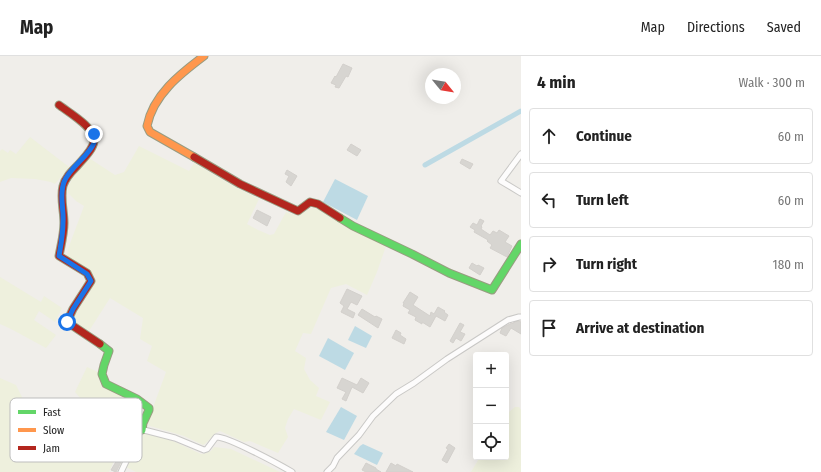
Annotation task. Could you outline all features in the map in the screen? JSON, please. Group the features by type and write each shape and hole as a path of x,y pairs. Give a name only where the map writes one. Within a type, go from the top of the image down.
{"street":[{"path":"204,56 185,71 164,92 150,114 147,126 150,132 240,184 289,207 298,211 310,202 318,204 353,226 449,273 492,290 521,244"},
{"path":"59,105 88,127 94,134 95,142 92,148 66,177 61,199 64,221 59,256 87,274 91,281 73,309 67,322 104,346 109,351 102,374 106,384 135,398"},
{"path":"521,154 501,181 521,192"},
{"path":"327,472 333,466 337,458 359,435 373,416 396,394 414,383 446,359 508,320 521,317"},
{"path":"142,402 149,408 142,430 175,438 200,450 207,449 216,437 219,436 292,472"},
{"path":"121,472 126,462"}],"green space":[{"path":"30,137 69,167 55,184 35,179 11,178 0,182 0,151 2,149 8,153 10,150 16,154"},
{"path":"139,146 189,171 194,163 233,186 259,199 247,224 270,235 274,234 286,212 298,216 309,209 316,207 386,246 367,295 346,284 331,288 311,334 303,333 295,351 306,358 304,369 310,380 319,388 316,396 330,402 321,420 294,409 285,428 288,437 278,453 250,441 244,442 220,431 203,445 184,436 150,426 147,424 166,372 147,361 152,346 140,339 143,318 110,298 89,331 74,322 73,318 90,292 95,281 95,276 67,258 68,249 84,206 68,193 68,188 72,179 89,158 115,175 124,172"},
{"path":"0,277 41,302 44,296 62,308 55,322 39,311 34,320 56,335 46,348 0,324"},
{"path":"87,367 98,372 101,384 126,398 80,398 75,392"},
{"path":"0,378 16,385 22,398 10,398 10,462 114,462 109,472 0,472"},
{"path":"515,407 519,407 521,410 521,472 471,472 478,460 509,460 509,412"},
{"path":"144,432 171,440 201,454 211,451 214,447 231,449 280,472 136,472 126,467 128,462 142,462 142,433"}],"water":[{"path":"335,179 368,196 357,220 323,202"},
{"path":"355,326 372,336 366,348 348,340"},
{"path":"328,338 354,353 345,370 319,356"},
{"path":"341,407 357,416 344,440 326,432"},
{"path":"363,444 383,453 377,465 354,454"}],"building":[{"path":"343,64 352,68 348,77 346,76 339,88 335,87 336,85 331,83"},
{"path":"351,144 361,150 357,156 347,150"},
{"path":"462,159 473,164 470,169 460,163"},
{"path":"287,170 297,176 291,186 286,182 289,176 285,174"},
{"path":"257,210 271,217 267,226 253,218"},
{"path":"480,219 484,221 481,229 490,235 493,231 497,233 499,230 509,236 505,242 512,246 507,257 490,248 492,245 487,241 488,240 474,232 475,230 470,227 473,223 477,225"},
{"path":"472,263 484,268 480,275 469,268"},
{"path":"347,289 362,296 357,305 351,302 347,309 355,313 353,318 341,312 344,306 340,303"},
{"path":"410,292 418,297 413,305 430,316 431,312 434,314 438,307 445,311 444,312 448,315 445,321 436,316 430,327 415,320 416,317 408,313 410,310 403,306 403,303"},
{"path":"362,309 375,317 376,316 382,319 378,328 358,315"},
{"path":"519,321 521,322 521,334 511,328 506,336 500,333 502,328"},
{"path":"460,323 464,325 460,332 465,334 461,341 456,338 453,343 450,341"},
{"path":"396,330 406,339 404,344 392,338"},
{"path":"342,378 357,385 361,378 369,383 363,393 352,387 346,401 342,399 346,392 337,388"},
{"path":"449,444 455,448 447,463 442,460"},
{"path":"116,462 121,462 116,472 111,470"},
{"path":"366,463 381,472 366,472 362,470"},
{"path":"391,463 396,466 397,464 413,472 386,472"}],"waterway":[{"path":"425,165 521,111"}],"traffic: fast":[{"path":"340,218 353,226 449,273 492,290 521,244"},
{"path":"100,344 109,351 102,374 106,384 135,398"},
{"path":"142,403 149,408 142,430"}],"traffic: slow":[{"path":"194,157 150,132 147,126 150,115 161,95 177,78 204,56"}],"traffic: jam":[{"path":"59,105 75,116 91,131 94,141 92,148 70,173 64,183 62,191 64,227 59,256 87,273 91,281 73,309 67,322 100,344"},
{"path":"194,157 240,184 298,211 310,202 318,204 340,218"}],"route":[{"path":"67,322 73,309 91,281 87,274 59,256 64,221 61,199 66,177 92,148 95,142 94,134"}]}
